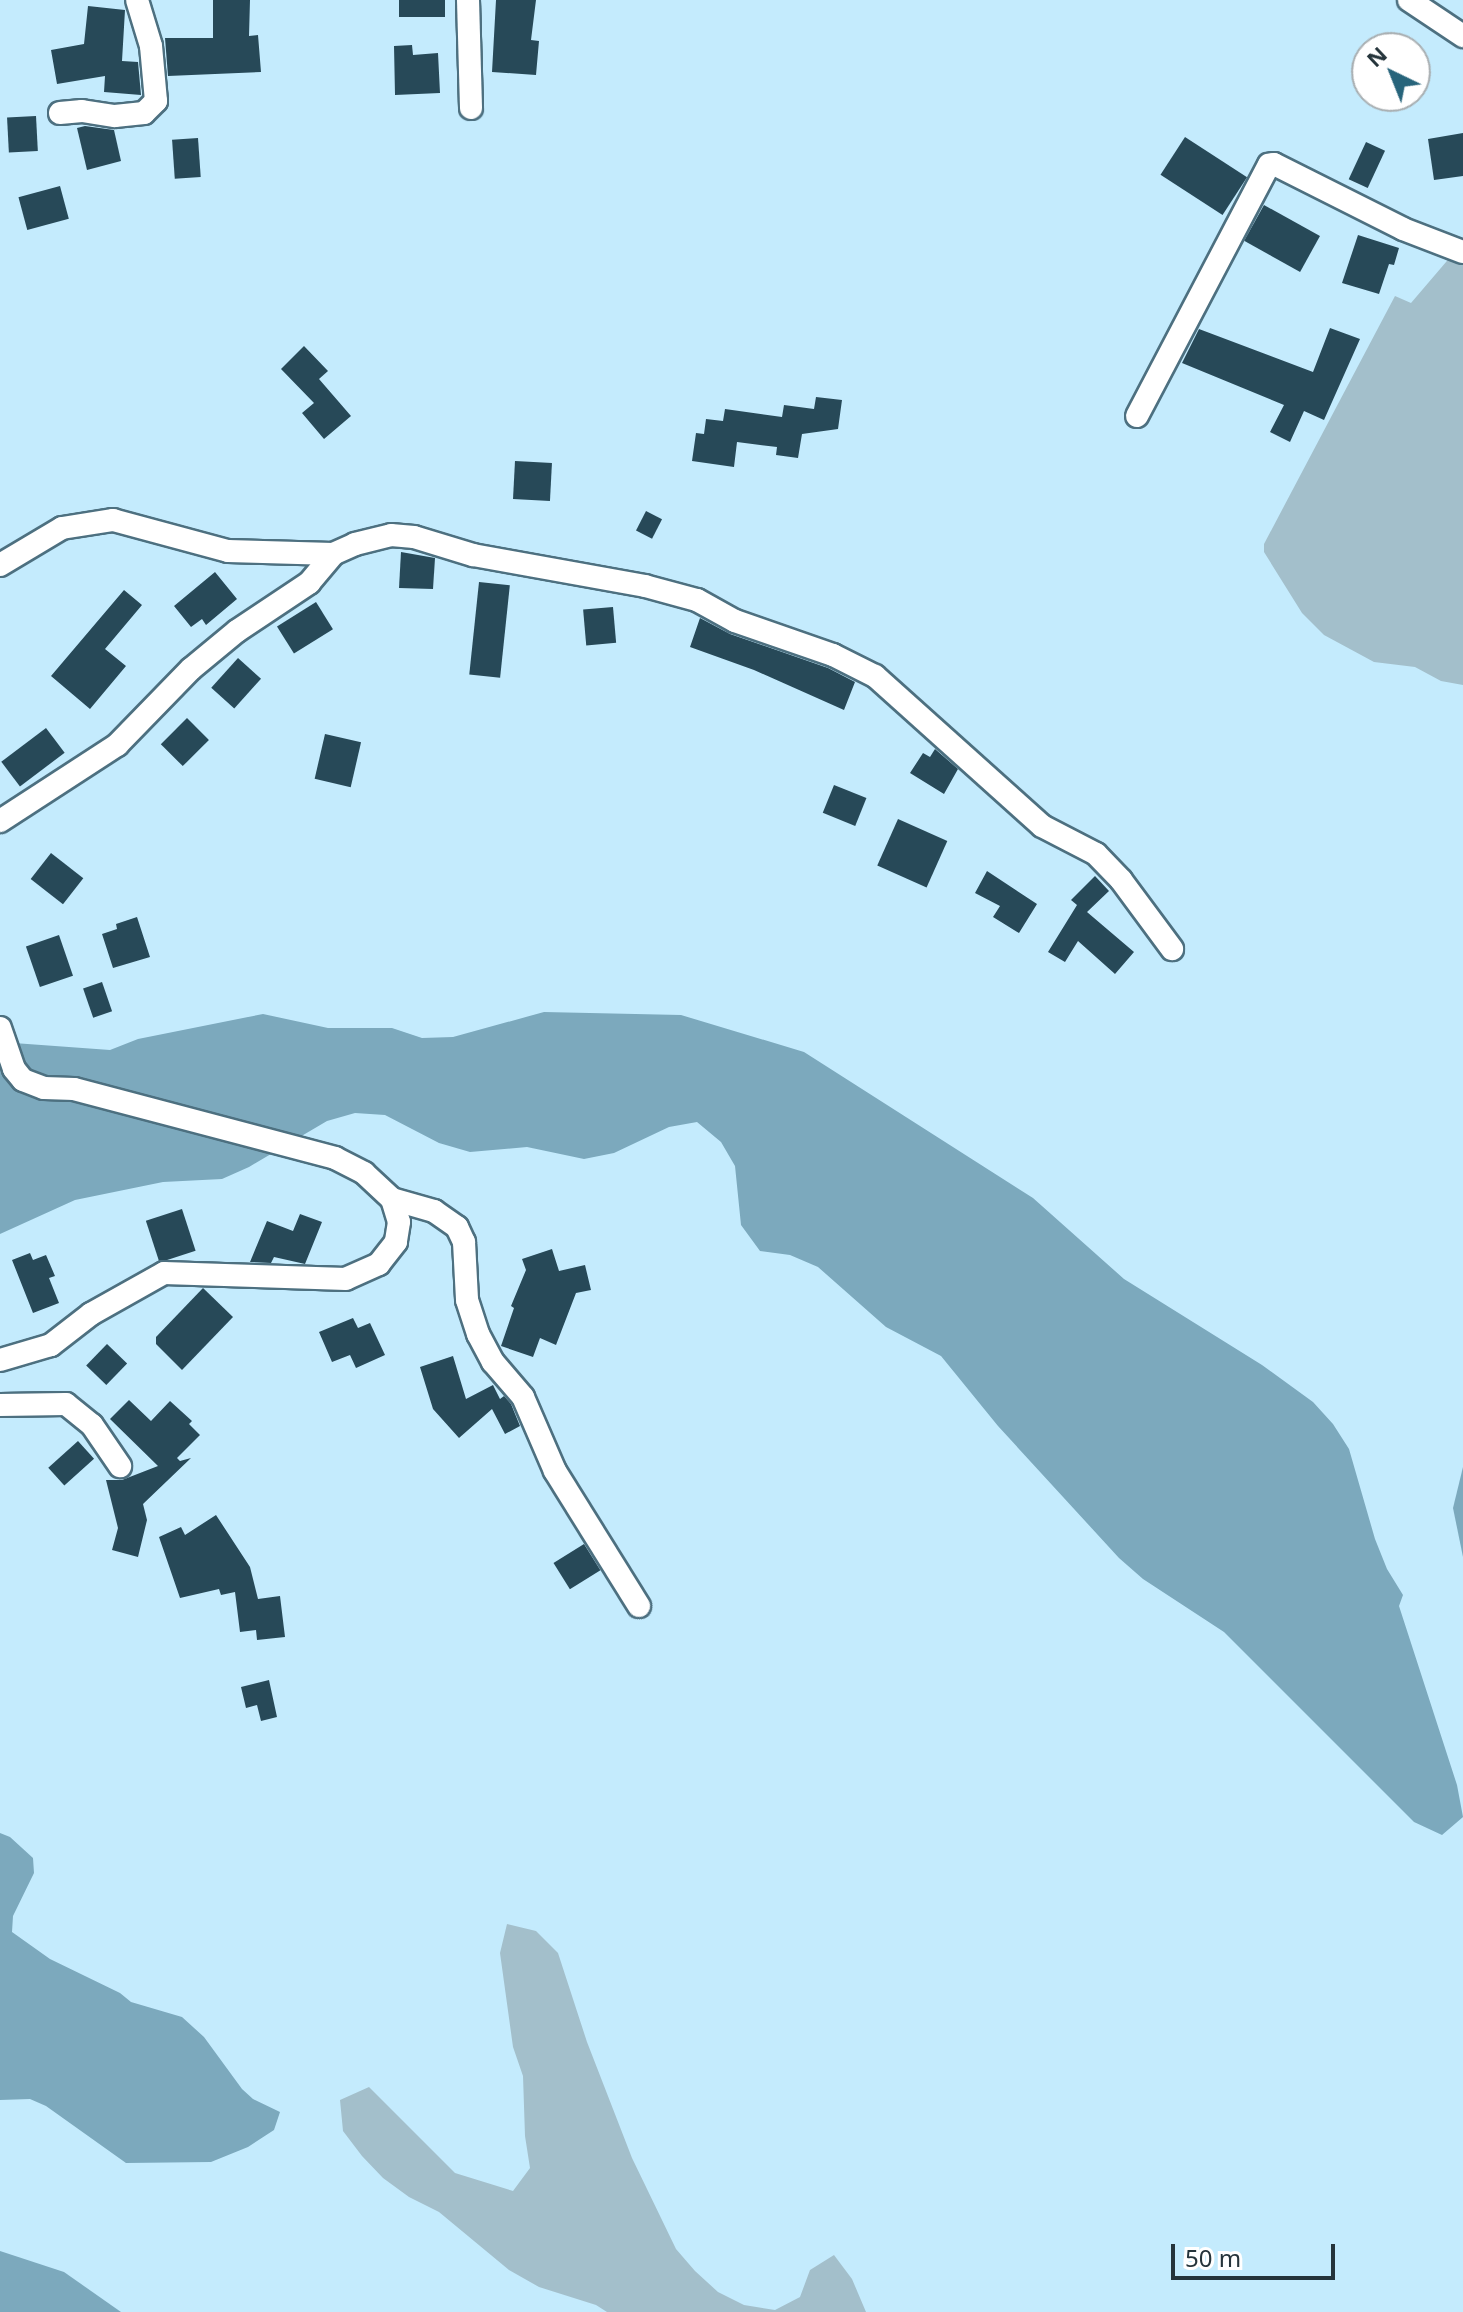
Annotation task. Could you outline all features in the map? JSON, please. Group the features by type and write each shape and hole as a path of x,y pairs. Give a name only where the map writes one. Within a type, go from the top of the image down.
{"street":[{"path":"60,113 82,111 115,116 144,113 156,101 151,46 137,0"},
{"path":"468,0 471,108"},
{"path":"1409,0 1463,36"},
{"path":"1137,416 1269,165 1274,164 1337,199 1403,229 1463,252"},
{"path":"0,565 62,528 113,520 228,551 333,554"},
{"path":"0,821 117,745 191,669 237,631 309,583 333,554 355,544 391,535 414,537 473,555 645,586 697,600 735,621 833,655 875,676 1042,826 1096,854 1121,880 1172,949"},
{"path":"0,1028 14,1069 23,1080 44,1088 74,1089 335,1158 364,1173 392,1199 434,1211 457,1227 464,1242 467,1300 478,1334 493,1362 523,1397 555,1471 639,1606"},
{"path":"0,1360 51,1345 91,1314 164,1273 346,1279 379,1264 396,1242 399,1222 392,1199"},
{"path":"0,1405 66,1404 92,1425 120,1466"}],"shaded area":[{"path":"1452,255 1463,260 1463,685 1441,681 1415,667 1374,662 1324,635 1302,613 1264,552 1264,544 1395,296 1411,303"},
{"path":"544,1012 681,1015 804,1052 1033,1198 1124,1279 1262,1365 1313,1402 1333,1424 1349,1449 1375,1539 1387,1569 1403,1595 1399,1606 1457,1785 1463,1817 1442,1835 1414,1822 1224,1632 1143,1579 1119,1558 998,1426 941,1356 886,1327 818,1267 790,1255 760,1251 741,1225 735,1166 721,1142 697,1122 669,1127 614,1153 584,1159 527,1147 470,1152 439,1143 385,1115 355,1113 327,1121 249,1167 222,1179 163,1182 75,1200 0,1234 0,1042 110,1050 138,1039 263,1014 328,1028 392,1028 422,1038 453,1037"},
{"path":"1463,1467 1463,1557 1453,1508"},
{"path":"0,1833 10,1837 33,1858 34,1873 13,1916 12,1932 50,1959 120,1993 131,2002 182,2017 204,2037 242,2089 253,2099 280,2112 274,2130 248,2147 211,2162 126,2163 46,2106 30,2099 0,2100"},
{"path":"507,1924 536,1931 558,1953 587,2042 632,2158 676,2249 695,2271 718,2292 744,2305 775,2310 800,2297 810,2270 834,2255 852,2279 866,2312 607,2312 596,2305 539,2287 509,2270 439,2212 409,2197 383,2178 362,2156 343,2131 340,2100 369,2087 455,2173 513,2191 530,2168 525,2136 523,2076 513,2047 500,1953"},
{"path":"0,2251 64,2272 121,2312 0,2312"}],"building":[{"path":"213,0 250,0 249,36 258,35 261,72 168,76 165,38 213,38"},
{"path":"399,0 445,0 445,17 399,17"},
{"path":"496,0 536,0 531,40 539,41 536,75 492,72"},
{"path":"88,6 125,10 122,61 138,62 141,95 104,92 105,76 57,84 51,50 84,44"},
{"path":"412,45 413,55 438,53 440,93 395,95 394,46"},
{"path":"36,116 38,151 9,152 7,118"},
{"path":"85,126 114,130 121,161 87,170 77,128"},
{"path":"1463,133 1463,176 1434,180 1428,139"},
{"path":"1185,137 1247,177 1223,215 1160,175"},
{"path":"198,138 201,177 175,179 172,140"},
{"path":"1366,142 1385,151 1368,188 1349,179"},
{"path":"60,186 69,219 27,230 18,197"},
{"path":"1264,205 1320,236 1300,272 1244,241"},
{"path":"1358,235 1399,248 1394,265 1389,264 1379,294 1342,283"},
{"path":"1330,328 1360,339 1324,420 1304,411 1290,442 1270,432 1284,405 1182,363 1199,329 1313,372"},
{"path":"304,346 328,371 319,379 351,416 324,439 302,413 314,403 281,369"},
{"path":"816,397 842,400 838,429 802,434 798,458 776,455 777,447 737,442 734,467 692,461 696,433 704,434 706,419 723,421 725,409 782,417 784,405 814,409"},
{"path":"515,461 552,463 550,501 513,499"},
{"path":"646,511 662,519 652,539 636,531"},
{"path":"401,552 435,558 433,589 399,588"},
{"path":"215,572 237,599 206,625 202,619 191,627 174,606"},
{"path":"479,582 510,585 500,678 469,674"},
{"path":"124,590 142,605 105,649 126,666 90,709 51,676"},
{"path":"316,602 333,629 294,654 277,626"},
{"path":"613,607 616,643 586,645 583,610"},
{"path":"700,618 730,634 828,668 855,682 844,710 754,670 690,647"},
{"path":"238,658 261,679 234,708 211,688"},
{"path":"187,718 209,740 183,766 161,744"},
{"path":"46,728 65,753 20,786 1,762"},
{"path":"325,734 361,742 351,787 315,779"},
{"path":"935,749 958,769 944,794 910,773 923,753 930,757"},
{"path":"834,785 866,798 855,826 823,813"},
{"path":"898,819 947,841 927,888 877,866"},
{"path":"51,853 83,878 63,904 31,879"},
{"path":"987,871 1037,904 1019,933 993,917 1000,906 975,893"},
{"path":"1095,876 1109,891 1087,912 1134,952 1115,974 1078,941 1065,962 1048,952 1077,905 1071,900"},
{"path":"137,917 150,957 113,968 102,934 117,929 116,924"},
{"path":"59,935 73,976 40,987 26,946"},
{"path":"102,982 112,1011 93,1018 83,989"},
{"path":"182,1209 196,1251 159,1263 146,1221"},
{"path":"300,1214 322,1222 305,1264 274,1257 271,1263 250,1262 267,1221 293,1231"},
{"path":"552,1249 559,1271 585,1265 591,1290 576,1293 556,1345 540,1338 533,1357 501,1346 514,1308 511,1306 526,1270 522,1259"},
{"path":"30,1253 33,1260 46,1255 55,1276 49,1278 59,1303 33,1313 12,1260"},
{"path":"203,1288 233,1317 182,1370 156,1344 156,1337"},
{"path":"353,1318 358,1328 370,1323 385,1355 356,1368 350,1355 332,1362 319,1332"},
{"path":"107,1344 127,1363 106,1385 86,1366"},
{"path":"453,1356 466,1399 493,1385 500,1399 504,1396 511,1404 520,1426 505,1434 492,1409 459,1438 433,1409 420,1367"},
{"path":"129,1400 151,1421 170,1401 192,1421 189,1424 200,1435 177,1458 180,1461 191,1458 143,1504 147,1520 138,1557 112,1550 118,1528 106,1480 122,1480 158,1466 110,1419"},
{"path":"78,1441 94,1459 64,1486 48,1468"},
{"path":"216,1515 250,1567 258,1599 280,1596 285,1637 257,1640 256,1630 240,1632 235,1592 221,1595 219,1589 180,1598 159,1537 181,1527 185,1535"},
{"path":"584,1544 600,1570 570,1589 553,1563"},
{"path":"269,1680 277,1717 261,1721 257,1705 246,1708 241,1687"}]}
